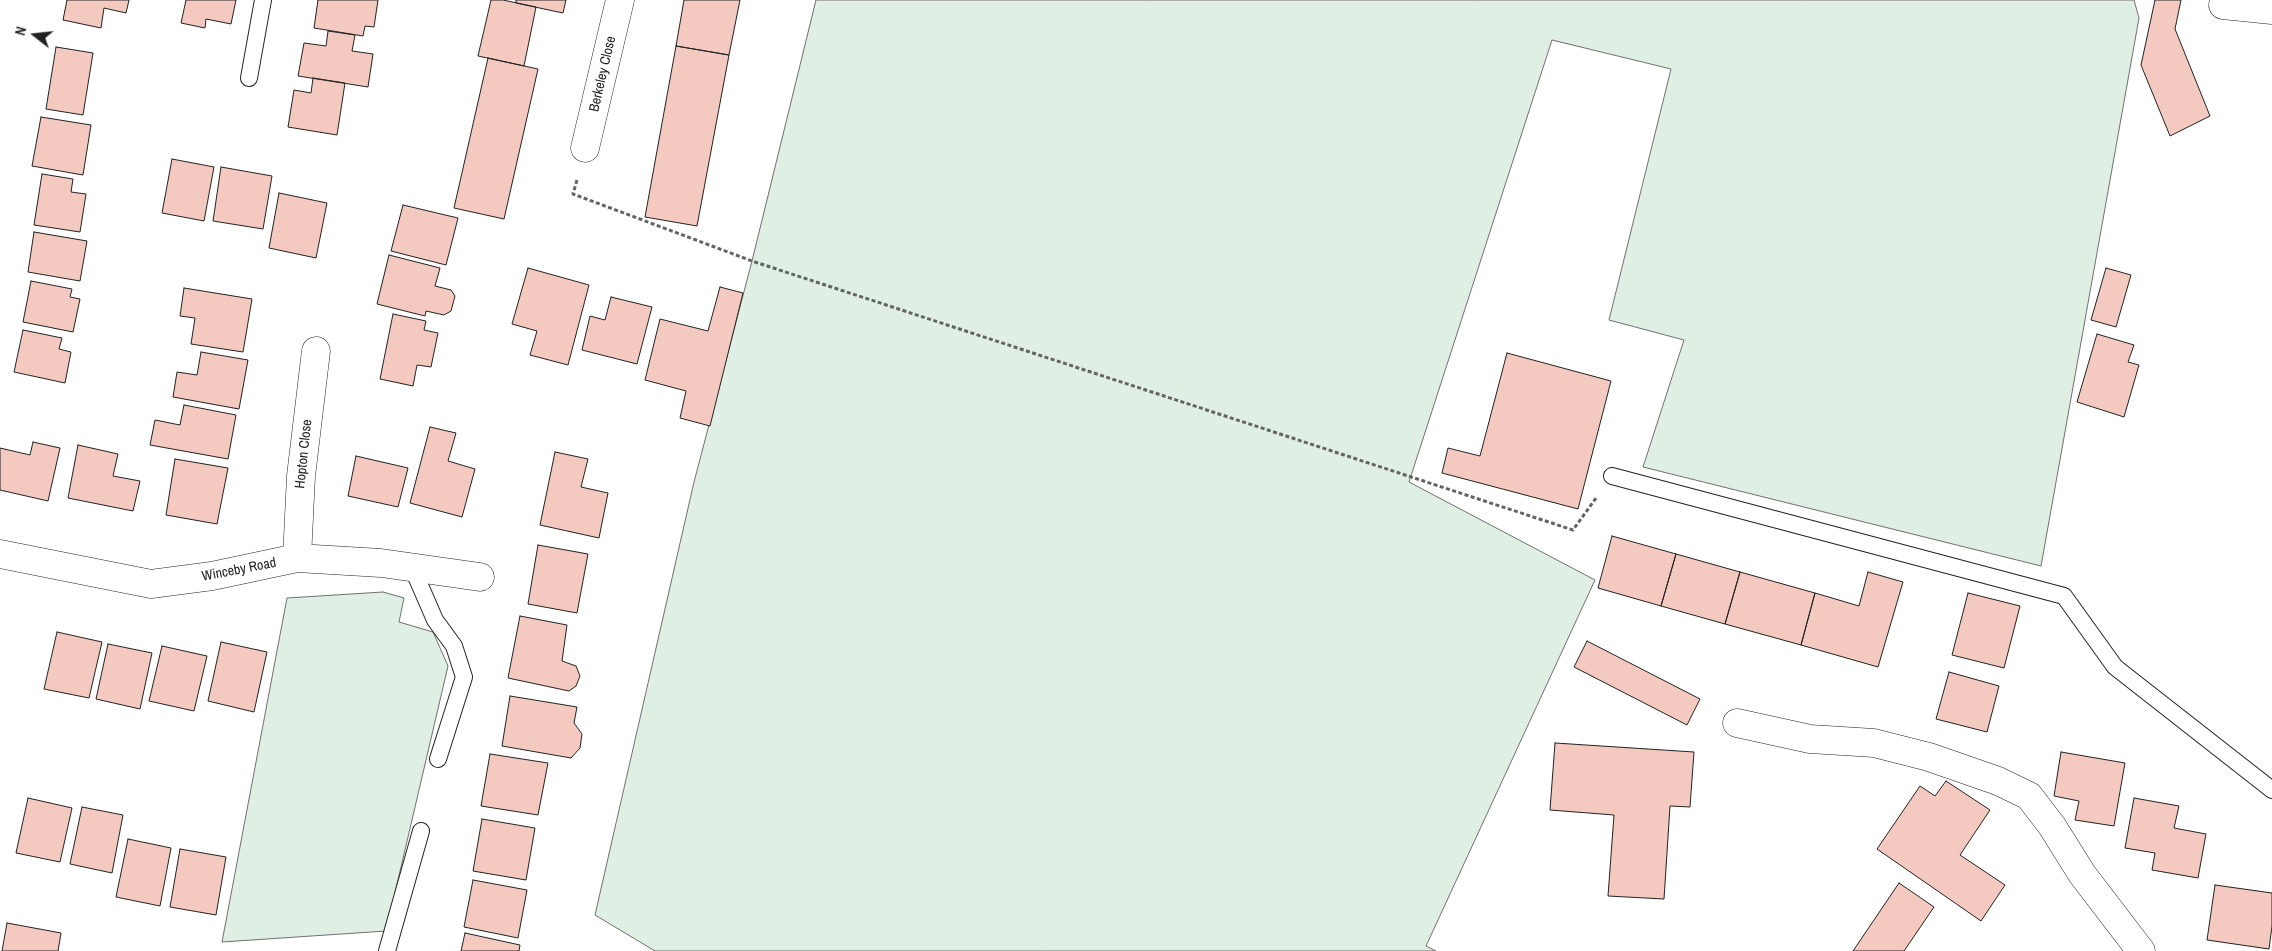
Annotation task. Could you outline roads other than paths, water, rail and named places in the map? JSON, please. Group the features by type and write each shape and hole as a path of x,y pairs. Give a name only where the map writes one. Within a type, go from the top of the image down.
{"street":[{"name":"Berkeley Close","path":"585,148 620,0"},
{"path":"2223,5 2272,10"},
{"name":"Hopton Close","path":"297,558 301,476 316,350"},
{"name":"Winceby Road","path":"0,554 151,584 212,576 297,558 412,567 480,577"},
{"path":"1737,723 1810,739 1874,743 1929,757 1998,781 2029,796 2052,826 2082,874 2141,951"}],"lane":[{"path":"249,78 262,0"},
{"path":"1612,476 2064,596 2115,667 2272,790"},
{"path":"412,567 435,620 454,646 464,677 438,759"},
{"path":"387,951 421,831"}]}
